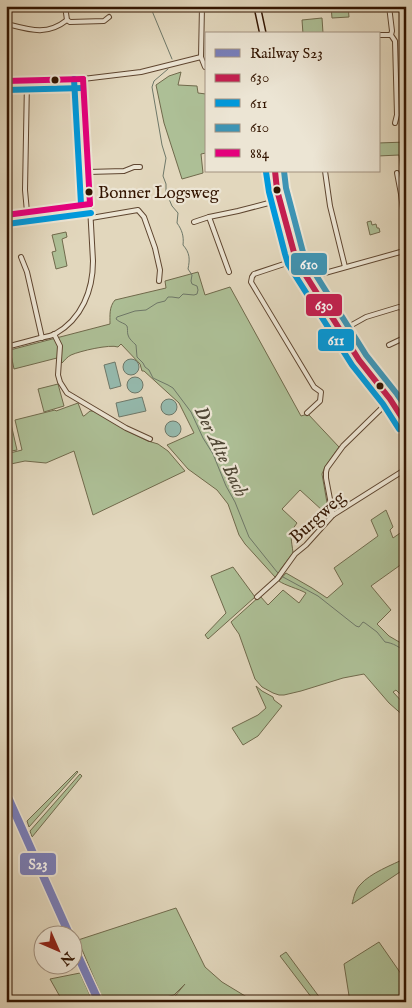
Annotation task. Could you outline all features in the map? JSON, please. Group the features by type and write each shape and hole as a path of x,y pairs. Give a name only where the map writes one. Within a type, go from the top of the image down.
{"street":[{"path":"10,6 7,25 44,31 57,27 67,20"},
{"path":"65,6 67,20"},
{"path":"205,67 201,57 202,7 224,6"},
{"path":"257,6 263,32"},
{"path":"389,6 391,35 395,41 397,115 395,123"},
{"path":"67,20 74,22 104,21 109,18"},
{"path":"380,35 391,35"},
{"path":"6,81 83,79 142,72 201,57"},
{"path":"6,347 54,334 74,317 89,292 93,270 83,79"},
{"path":"27,81 25,190 27,212"},
{"path":"88,172 124,171 140,167"},
{"path":"275,172 275,180 296,260 359,360 390,399 406,424"},
{"path":"325,172 330,206 345,267"},
{"path":"397,174 406,235"},
{"path":"194,222 280,200"},
{"path":"6,215 90,204"},
{"path":"91,218 138,210 144,217 155,248 160,270 159,281"},
{"path":"210,217 229,272"},
{"path":"307,278 406,249"},
{"path":"21,257 27,272 42,338"},
{"path":"296,260 254,274 251,282 314,387 321,392 320,401 307,413"},
{"path":"341,331 366,317 399,307 406,314"},
{"path":"54,334 60,346 58,374 60,382 67,393 126,428 150,439"},
{"path":"389,345 406,337"},
{"path":"334,516 326,478 327,468 343,446 390,399 406,390"},
{"name":"Burgweg","path":"257,597 277,579 296,554 339,511 406,469"}],"green space":[{"path":"331,6 348,6 349,17 332,18"},
{"path":"322,18 323,32 303,32 302,20"},
{"path":"181,72 178,85 197,86 198,93 205,94 205,153 201,154 203,173 182,179 164,123 156,85 169,76"},
{"path":"406,142 406,186 403,187 399,155 380,156 380,143"},
{"path":"371,221 372,225 376,224 380,232 370,235 367,222"},
{"path":"66,232 67,237 62,239 67,266 56,269 52,252 56,251 52,235"},
{"path":"198,272 205,295 230,287 301,416 308,414 339,447 322,474 329,514 323,511 300,490 282,509 297,523 294,527 291,541 293,553 280,570 282,571 275,577 239,535 228,504 217,490 188,469 167,445 194,433 179,403 142,371 140,364 121,344 118,347 102,347 75,353 62,363 57,358 14,369 10,350 110,324 111,308 115,300 166,288 165,281"},
{"path":"58,384 64,406 44,412 38,389"},
{"path":"6,402 17,450 6,452"},
{"path":"78,403 83,416 90,411 95,411 126,430 158,444 168,451 185,471 93,515 74,451 46,463 25,461 6,465 6,454 22,450 15,420 56,411"},
{"path":"386,510 393,527 390,530 393,538 406,529 406,561 371,586 391,610 377,624 389,636 406,646 406,700 396,690 393,692 406,706 406,718 389,703 364,674 284,695 273,693 262,687 255,679 239,634 231,622 260,596 268,605 283,590 299,603 306,593 279,581 286,573 327,598 343,584 334,568 378,536 371,520"},
{"path":"233,567 255,597 208,639 205,635 226,613 211,576"},
{"path":"256,686 273,697 282,706 258,736 243,745 232,728 258,715 266,708"},
{"path":"78,772 29,827 27,821"},
{"path":"80,774 82,776 32,837 30,831"},
{"path":"406,858 406,868 352,904 357,889 364,881"},
{"path":"176,908 205,967 222,982 255,1002 179,1002 175,996 185,984 174,995 147,1002 104,1002 82,950 82,939"},
{"path":"379,942 406,981 406,1001 350,1002 344,964"},
{"path":"286,952 323,1002 315,1002 280,956"},
{"path":"65,976 81,976 93,1002 63,1002 50,979"}],"water":[{"path":"131,359 137,361 139,367 137,373 131,375 125,373 123,367 125,361"},
{"path":"115,362 121,386 110,389 104,365"},
{"path":"135,377 143,385 135,393 127,385"},
{"path":"142,397 146,411 119,417 116,403"},
{"path":"169,399 175,401 177,407 175,413 169,415 163,413 161,407 163,401"},
{"path":"173,421 179,423 181,429 179,435 173,437 167,435 165,429 167,423"}],"waterway":[{"name":"Der Alte Bach","path":"150,6 172,59"},
{"name":"Der Alte Bach","path":"168,69 154,81 152,87 166,158 163,176 166,192 172,206 178,213 177,223 182,233 183,245 189,256 188,269 192,275 191,281 192,284 197,286 198,290 197,294 183,294 179,298 168,297 165,301 157,303 146,310 135,311 116,319 127,326 128,334 136,345 137,357 149,370 153,378 173,388 191,412 213,454 249,537 277,572 318,596 356,626 359,627 363,622 365,623 377,632 385,642 391,643 406,653"}],"rail line":[{"name":"S23","path":"6,793 66,926"},
{"name":"S23","path":"82,965 99,1002"}],"transit line":[{"name":"611","path":"74,79 81,204"},
{"name":"884","path":"83,79 90,204"},
{"name":"884","path":"6,81 83,79"},
{"name":"611","path":"6,90 83,88"},
{"name":"611","path":"266,172 269,192 288,264 352,365 383,404 399,429"},
{"name":"630","path":"275,172 277,190 296,260 359,360 390,399 406,424"},
{"name":"610","path":"284,172 286,188 304,256 366,355 406,407"},
{"name":"884","path":"6,215 90,204"},
{"name":"611","path":"7,224 91,213"}],"place":[{"name":"Bonner Logsweg","path":"89,192"}]}
